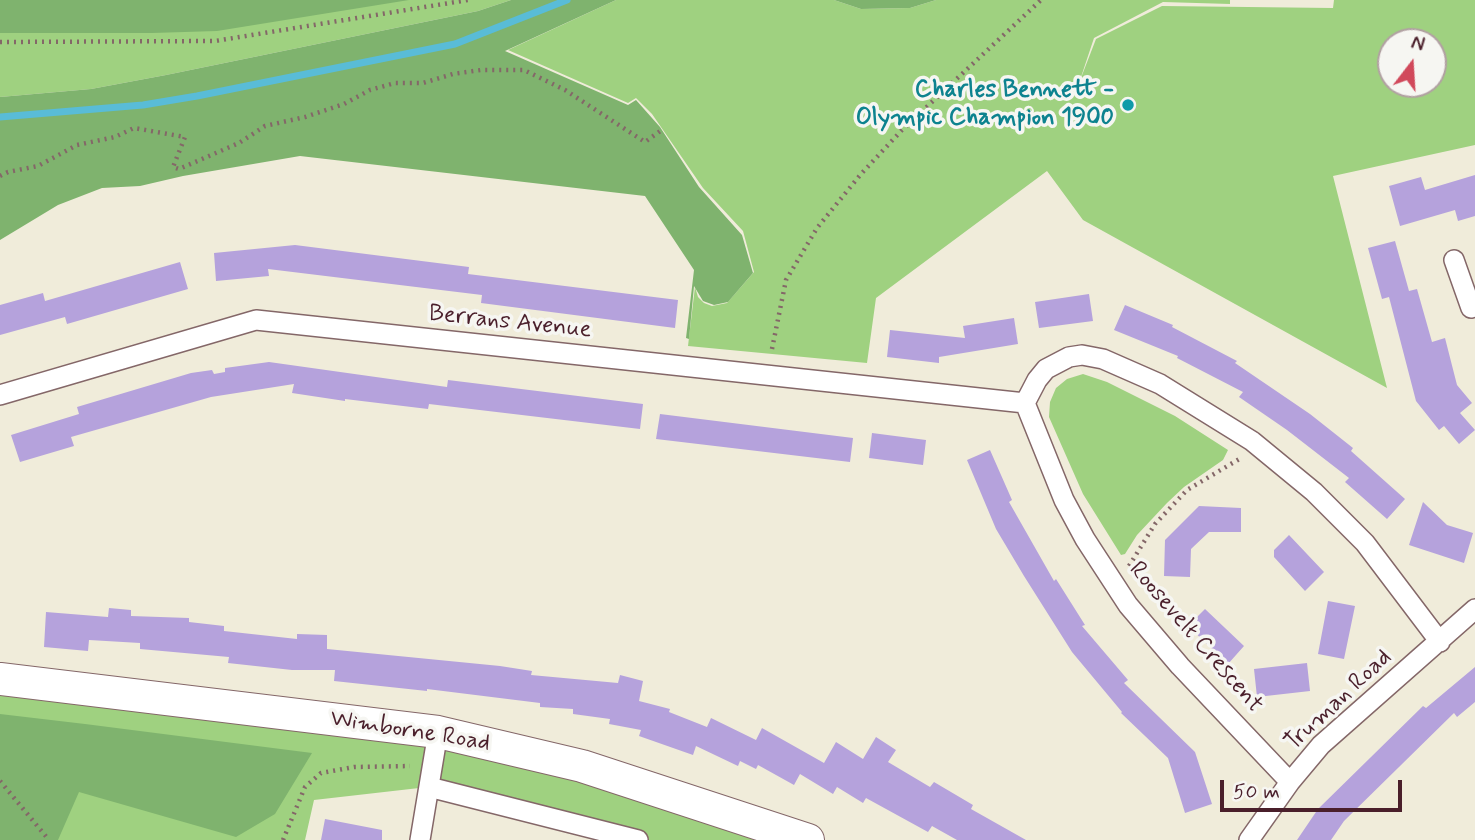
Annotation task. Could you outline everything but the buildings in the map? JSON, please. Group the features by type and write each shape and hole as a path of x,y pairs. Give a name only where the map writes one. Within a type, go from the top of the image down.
{"main road":[{"name":"Wimborne Road","path":"0,679 438,732 582,766 808,840"}],"street":[{"path":"1454,260 1474,311"},
{"name":"Berrans Avenue","path":"0,395 256,320 1025,403"},
{"path":"1025,403 1046,369 1069,357 1082,355 1103,359 1160,384 1205,410 1261,448 1314,492 1365,543 1440,642"},
{"name":"Roosevelt Crescent","path":"1025,403 1064,500 1128,605 1180,666 1290,782"},
{"name":"Truman Road","path":"1249,840 1290,782 1321,745 1475,609"},
{"path":"420,840 438,732"},
{"name":"Wimborne Road","path":"429,786 638,840"}],"path":[{"path":"0,42 215,41 468,0"},
{"path":"772,349 786,280 817,228 861,174 902,130 1041,0"},
{"path":"0,176 38,166 77,145 115,137 134,128 185,137 173,167 179,169 230,147 265,126 344,104 370,90 395,83 423,83 453,74 481,70 524,70 565,90 645,142 663,130"},
{"path":"1117,589 1137,550 1155,524 1187,491 1261,448"},
{"path":"283,840 305,787 321,773 354,767 432,765"},
{"path":"0,781 49,840"}],"green space":[{"path":"0,0 511,0 478,11 166,75 91,89 0,97"},
{"path":"0,0 409,0 217,31 0,33"},
{"path":"511,0 616,0 505,51 628,105 636,100 660,127 699,187 742,235 753,273 728,302 714,305 703,301 694,286 689,339 686,338 694,270 645,196 300,156 140,186 102,188 58,205 0,240 0,97 91,89 166,75 478,11"},
{"path":"616,0 834,0 861,9 910,8 936,0 1230,0 1230,4 1163,2 1094,38 1079,83 1096,39 1162,6 1333,8 1334,0 1475,0 1475,145 1333,176 1387,388 1083,220 1047,171 876,298 867,363 688,346 695,287 698,297 704,303 712,306 727,303 754,272 743,231 703,188 652,114 636,98 628,103 508,50"},
{"path":"834,0 936,0 910,8 861,9"},
{"path":"1083,374 1107,382 1175,416 1228,450 1223,460 1184,487 1167,503 1137,535 1125,554 1121,555 1083,494 1049,417 1050,402 1056,388 1067,379"},
{"path":"0,679 438,732 808,840 638,840 428,787 314,800 305,840 0,840"},
{"path":"0,714 312,753 275,814 236,837 79,792 58,840 0,840"}],"waterway":[{"path":"0,117 143,105 455,44 567,0"}],"place":[{"name":"Charles Bennett - Olympic Champion 1900","path":"1128,105"}]}
